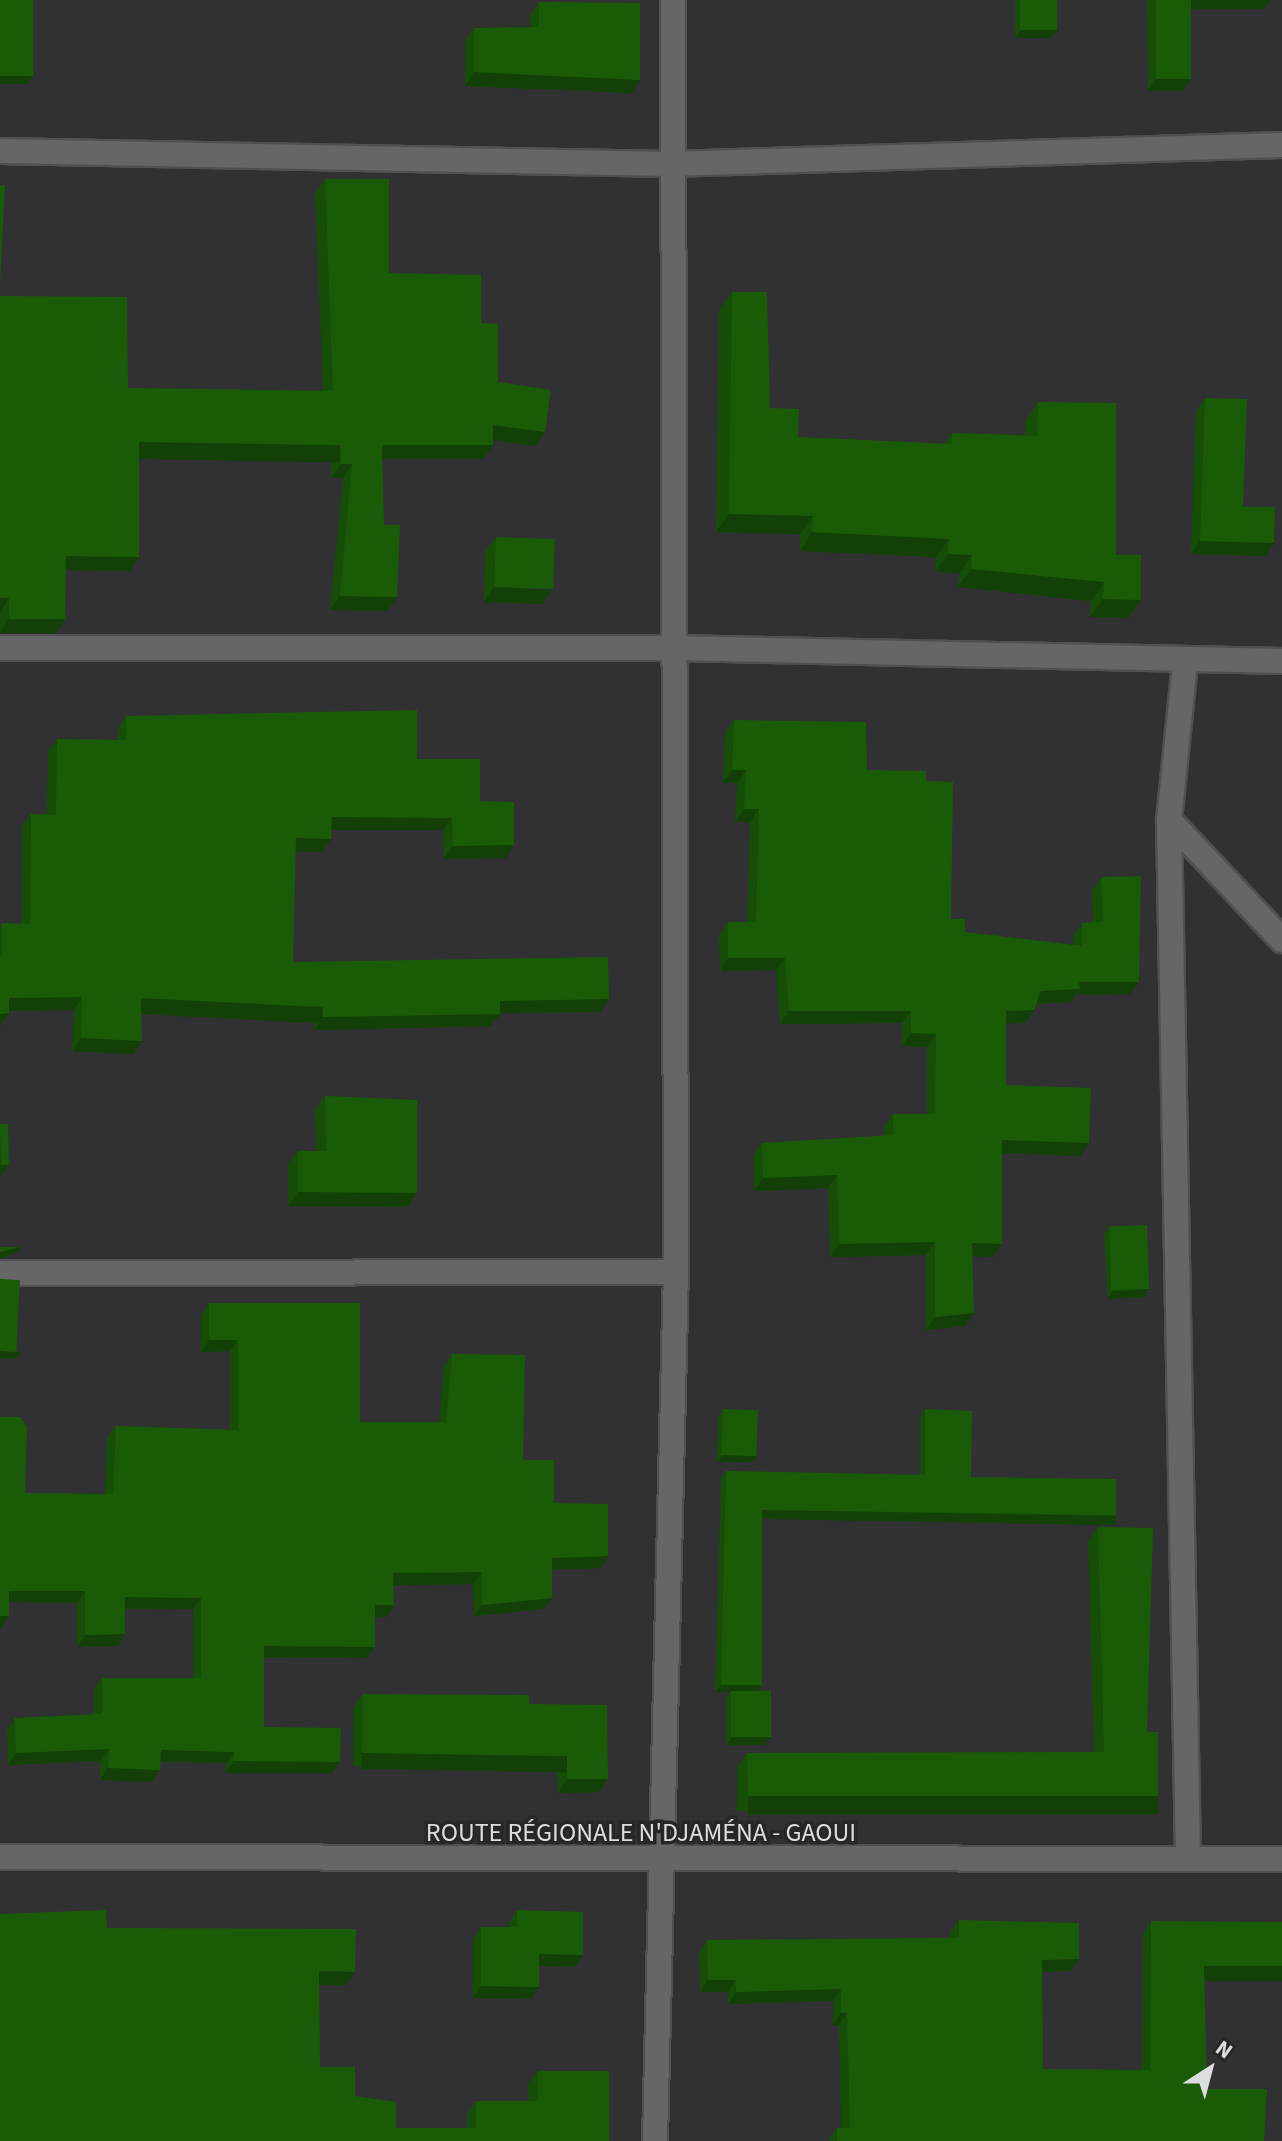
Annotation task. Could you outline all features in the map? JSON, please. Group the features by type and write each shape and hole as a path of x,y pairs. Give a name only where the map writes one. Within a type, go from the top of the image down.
{"street":[{"path":"655,2141 665,1863 676,1272 677,648 670,164 673,0"},
{"path":"0,151 670,164 1282,145"},
{"path":"0,648 677,648 1185,663 1282,661"},
{"path":"1185,663 1169,820 1188,1859"},
{"path":"1169,820 1282,940"},
{"path":"0,1273 676,1272"},
{"name":"ROUTE RÉGIONALE N'DJAMÉNA - GAOUI","path":"0,1857 665,1863 1282,1859"}],"building":[{"path":"0,0 33,0 33,76 0,76"},
{"path":"1020,0 1057,0 1057,30 1020,30"},
{"path":"1156,0 1191,0 1191,79 1156,79"},
{"path":"539,2 640,3 640,80 474,72 474,28 539,27"},
{"path":"325,179 389,179 389,273 481,275 481,323 498,324 498,382 551,390 545,432 493,425 493,445 382,445 384,525 400,525 397,597 340,596 352,464 341,464 340,445 139,442 139,557 66,556 65,619 9,619 9,598 0,598 0,296 127,297 128,388 333,391"},
{"path":"0,185 5,185 0,283"},
{"path":"732,292 767,292 770,408 799,409 798,437 952,444 952,433 1037,436 1038,402 1116,403 1116,555 1141,555 1141,600 1103,599 1104,582 971,569 972,555 948,554 949,539 812,532 813,516 729,514"},
{"path":"1205,398 1247,399 1243,507 1275,507 1274,543 1200,541"},
{"path":"496,537 555,539 553,589 494,587"},
{"path":"417,710 417,759 480,759 480,801 514,802 514,845 453,846 452,818 332,817 331,839 296,838 293,962 608,957 609,999 500,1001 500,1014 323,1017 323,1007 141,998 142,1041 81,1038 82,997 9,998 9,1013 0,1014 2,923 30,924 31,814 56,815 57,739 126,740 126,716"},
{"path":"734,720 866,722 867,770 926,771 926,781 953,782 951,919 965,919 965,932 1082,946 1082,923 1103,922 1101,877 1141,876 1139,982 1079,982 1080,989 1041,991 1034,1010 1006,1011 1006,1085 1091,1088 1089,1143 1002,1140 1002,1244 972,1243 974,1313 935,1317 935,1242 839,1244 837,1175 763,1178 762,1143 893,1135 893,1114 935,1114 936,1034 911,1033 911,1011 789,1011 785,958 728,958 728,922 756,922 759,809 744,809 746,770 732,770"},
{"path":"325,1096 417,1100 417,1193 298,1192 298,1151 326,1151"},
{"path":"0,1124 8,1124 9,1165 1,1165"},
{"path":"1147,1225 1149,1289 1111,1290 1109,1226"},
{"path":"0,1247 20,1247 0,1252"},
{"path":"0,1279 20,1280 16,1352 0,1351"},
{"path":"209,1303 360,1303 360,1422 446,1422 452,1354 525,1355 523,1460 554,1460 554,1503 608,1504 608,1556 552,1558 552,1598 482,1605 482,1572 393,1573 394,1605 375,1605 375,1647 264,1646 264,1727 341,1728 340,1762 234,1761 234,1752 161,1750 160,1770 108,1768 109,1749 16,1753 15,1718 102,1714 102,1678 201,1678 201,1598 125,1597 125,1634 85,1635 85,1591 9,1591 9,1616 0,1616 0,1417 20,1417 27,1427 25,1493 113,1494 116,1426 238,1430 238,1340 209,1340"},
{"path":"723,1409 758,1410 756,1456 721,1455"},
{"path":"925,1409 972,1411 971,1477 1116,1479 1116,1515 762,1510 762,1685 721,1685 726,1471 925,1475"},
{"path":"1098,1527 1153,1528 1147,1732 1158,1732 1158,1796 748,1796 747,1753 1104,1752"},
{"path":"731,1691 771,1691 771,1737 731,1737"},
{"path":"363,1694 529,1695 529,1704 607,1705 608,1779 567,1779 567,1756 362,1753"},
{"path":"106,1910 107,1928 356,1929 355,1972 319,1971 320,2067 355,2067 355,2096 396,2102 396,2128 476,2128 476,2101 538,2101 538,2071 609,2071 609,2141 0,2141 0,1914"},
{"path":"517,1910 583,1912 583,1955 539,1954 539,1987 481,1986 481,1927 517,1927"},
{"path":"959,1920 1079,1923 1079,1959 1042,1960 1043,2069 1150,2070 1151,1921 1282,1922 1282,1966 1204,1966 1207,2089 1267,2089 1264,2141 837,2141 837,2128 850,2128 847,2013 841,2013 841,1989 736,1992 736,1980 708,1980 707,1940 959,1938"}]}
